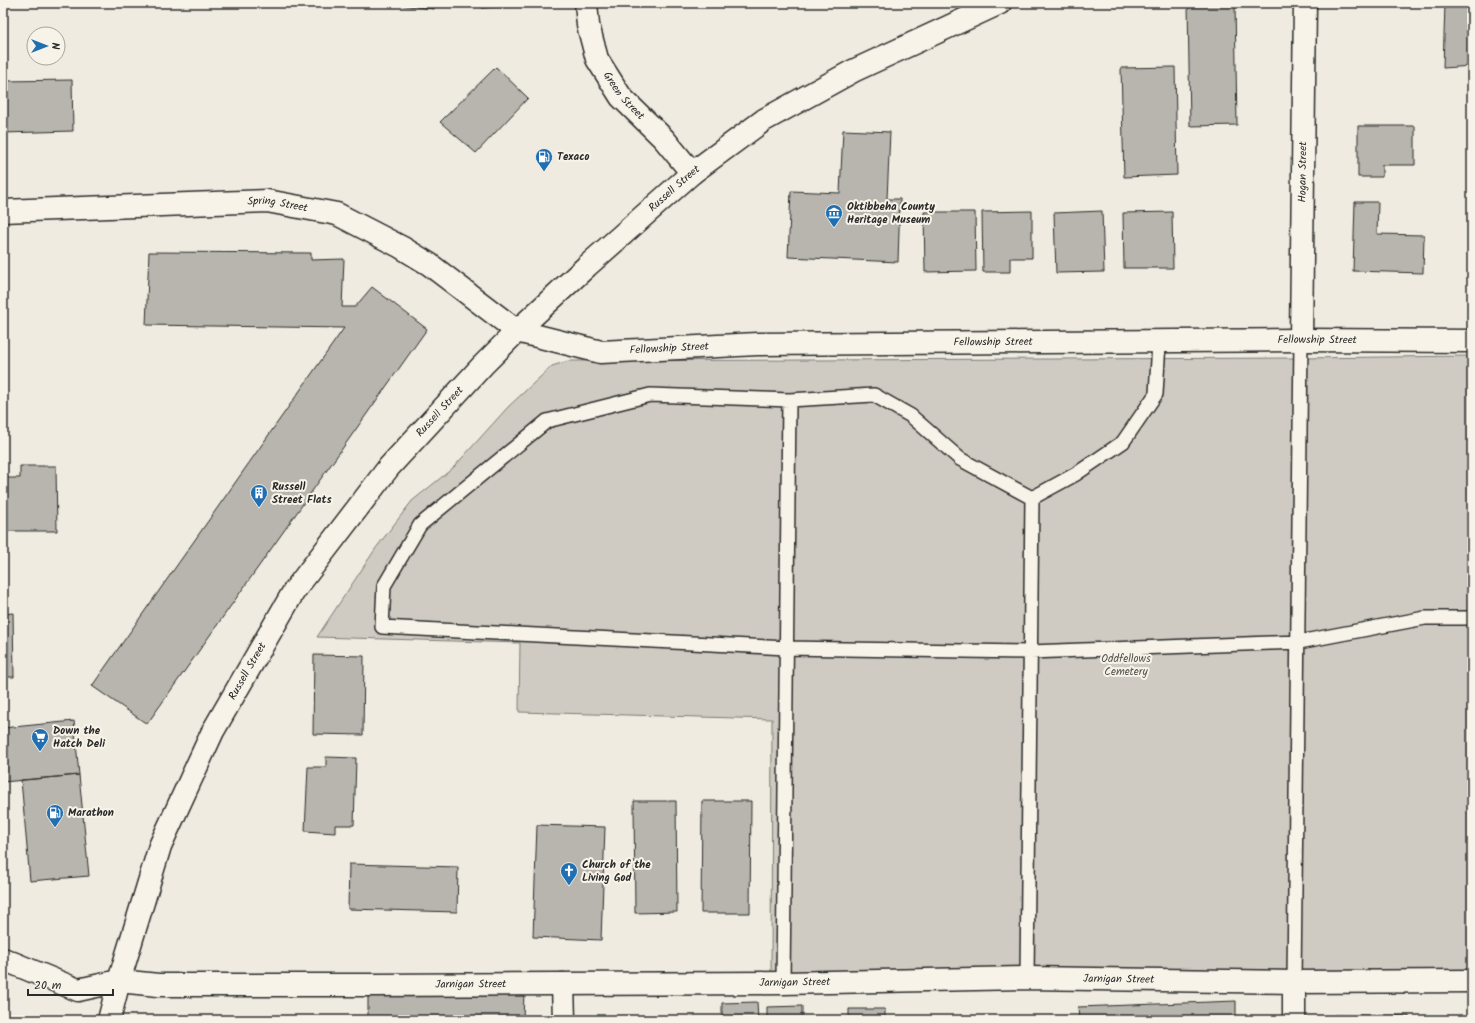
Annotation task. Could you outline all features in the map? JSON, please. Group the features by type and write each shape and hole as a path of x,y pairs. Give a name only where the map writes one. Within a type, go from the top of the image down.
{"street":[{"name":"Green Street","path":"586,3 588,25 597,59 621,97 664,139 692,173"},
{"name":"Russell Street","path":"109,1020 119,981 160,846 213,731 294,590 389,467 483,365 517,331 587,266 692,173 764,120 853,71 1000,3"},
{"name":"Hogan Street","path":"1301,340 1305,3"},
{"name":"Spring Street","path":"3,211 267,201 337,214 401,247 429,264 517,331"},
{"name":"Fellowship Street","path":"517,331 601,352 757,344 1301,340 1472,341"},
{"name":"Jarnigan Street","path":"3,959 78,990 119,981 158,985 783,983 1027,978 1294,982 1472,981"},
{"path":"1294,982 1294,1020"},
{"path":"563,984 564,1020"}],"lane":[{"path":"1294,982 1299,642 1301,340"},
{"path":"1032,498 1076,474 1123,442 1156,394 1159,342"},
{"path":"1032,498 960,459 911,416 874,394 789,400 650,394 547,421 420,525 384,586 382,627 787,648 1030,652 1299,642 1425,618 1472,618"},
{"path":"783,983 789,400"},
{"path":"1027,978 1032,498"}],"green space":[{"name":"Oddfellows Cemetery","path":"1472,356 1472,970 771,973 772,719 519,712 520,643 317,637 376,548 412,501 453,468 508,407 552,366 568,361"}],"building":[{"path":"382,3 434,3 434,9"},
{"path":"482,3 533,3 533,5 482,8"},
{"path":"1188,3 1235,3 1237,125 1190,126"},
{"path":"1445,3 1472,3 1472,66 1443,68"},
{"path":"496,67 528,98 476,153 440,122"},
{"path":"1175,67 1177,175 1124,177 1121,68"},
{"path":"72,80 73,131 3,133 3,81"},
{"path":"1358,126 1415,126 1415,165 1382,165 1382,177 1358,177"},
{"path":"843,130 890,132 887,199 900,199 898,262 788,257 791,191 840,193"},
{"path":"1355,202 1378,202 1377,234 1424,235 1423,273 1353,271"},
{"path":"1032,211 1032,258 1010,258 1010,272 983,272 982,212"},
{"path":"1102,211 1104,272 1056,273 1054,213"},
{"path":"924,212 975,212 976,271 925,272"},
{"path":"1172,212 1173,268 1124,268 1123,213"},
{"name":"Russell Street Flats","path":"149,252 311,253 311,260 344,259 342,307 355,307 372,287 427,329 147,724 92,686 344,328 146,325"},
{"path":"20,466 56,466 57,531 3,531 3,478 20,478"},
{"path":"13,613 14,677 3,677 3,614"},
{"path":"314,655 364,656 363,735 313,734"},
{"name":"Down the Hatch Deli","path":"74,721 79,775 3,782 3,728"},
{"path":"326,757 356,758 354,825 335,825 335,833 305,831 308,767 326,767"},
{"name":"Marathon","path":"79,775 89,876 30,881 21,780"},
{"path":"634,801 676,801 677,912 635,913"},
{"path":"702,801 751,801 750,913 701,913"},
{"path":"537,825 605,827 601,940 533,937"},
{"path":"349,864 458,867 457,912 348,909"},
{"path":"368,991 524,993 523,1020 368,1020"},
{"path":"1236,1001 1236,1020 1079,1020 1078,1007"},
{"path":"757,1002 758,1020 722,1020 722,1003"},
{"path":"802,1006 802,1020 767,1020 767,1007"},
{"path":"849,1009 885,1009 885,1020 849,1020"},
{"path":"1334,1015 1409,1016 1409,1020 1334,1020"},
{"path":"905,1018 952,1019 952,1020 905,1020"}],"place":[{"name":"Texaco","path":"544,172"},
{"name":"Oktibbeha County Heritage Museum","path":"834,228"},
{"name":"Russell Street Flats","path":"259,508"},
{"name":"Down the Hatch Deli","path":"40,752"},
{"name":"Marathon","path":"55,828"},
{"name":"Church of the Living God","path":"569,886"}]}
